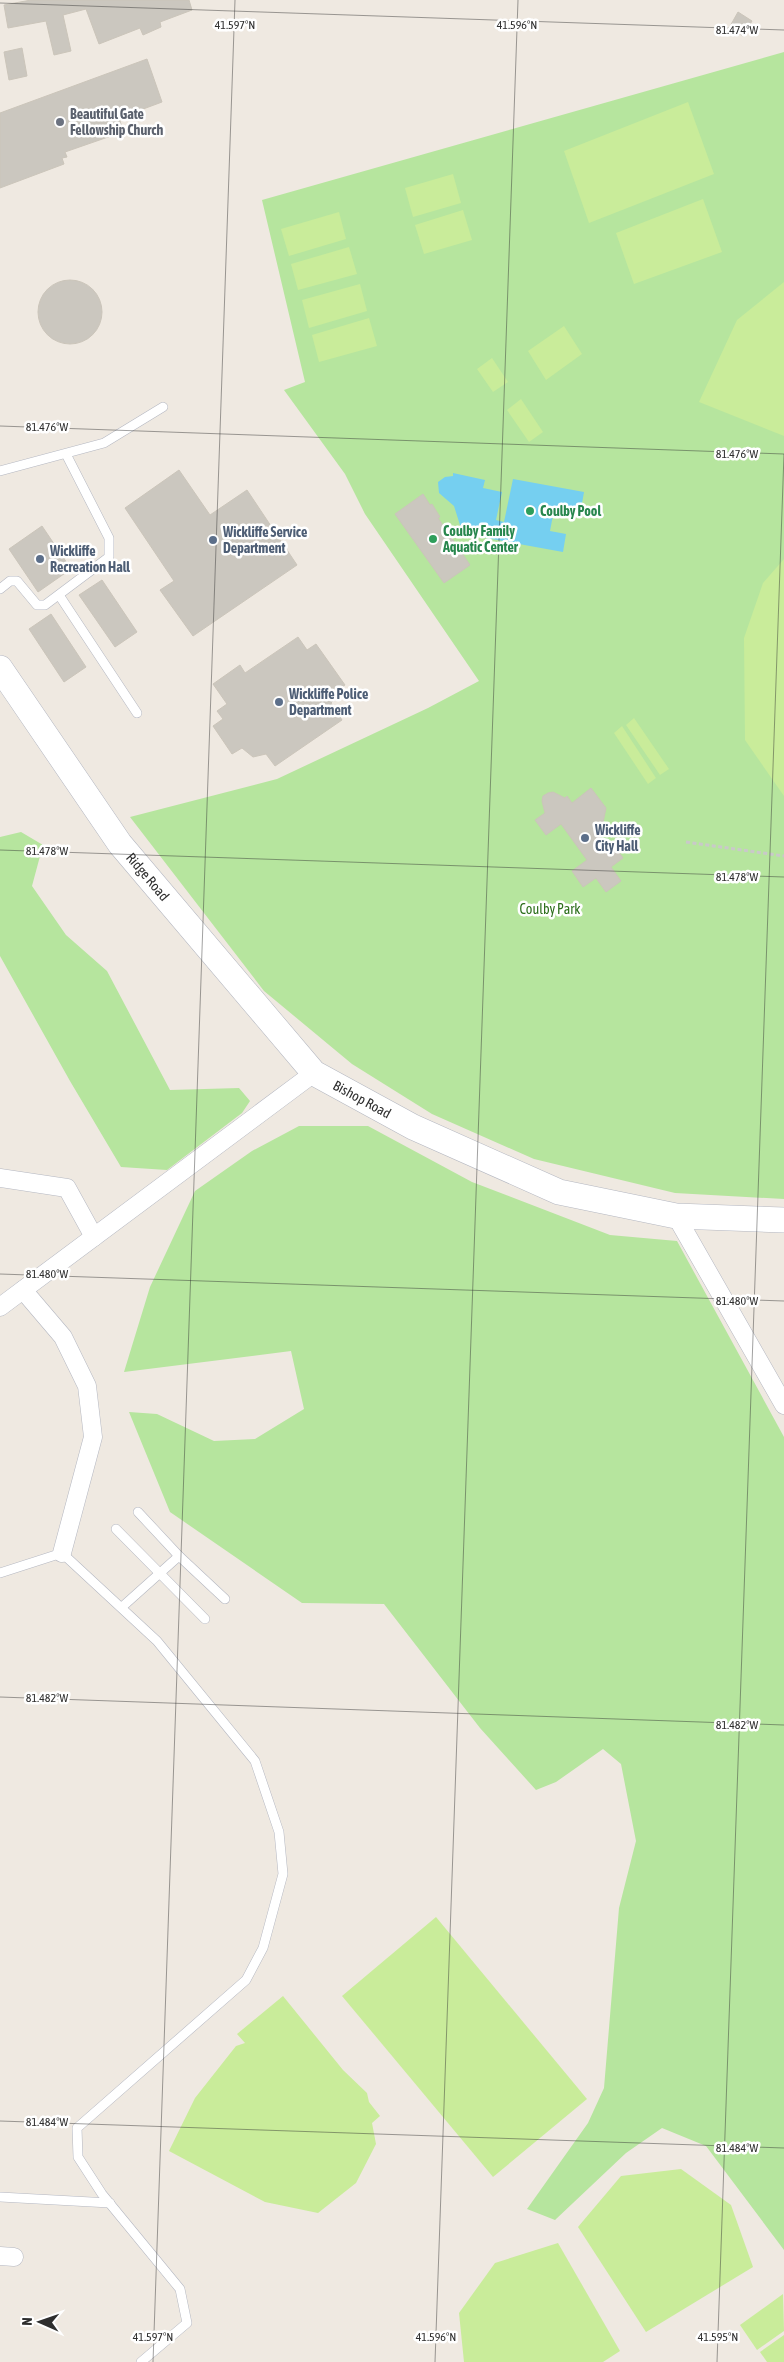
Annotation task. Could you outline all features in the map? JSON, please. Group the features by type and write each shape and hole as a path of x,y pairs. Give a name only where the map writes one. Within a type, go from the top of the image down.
{"main road":[{"name":"Ridge Road","path":"0,668 120,844 314,1072"},
{"name":"Bishop Road","path":"314,1072 413,1127 559,1192 676,1216 784,1220"}],"street":[{"path":"1,1304 23,1290 314,1072"},
{"path":"0,1178 67,1188 94,1237"},
{"path":"676,1216 784,1405"},
{"path":"23,1290 63,1337 87,1386 94,1437 62,1553"}],"lane":[{"path":"0,471 104,443 163,406"},
{"path":"0,589 10,581 17,581 37,606 45,605 109,557 109,538 66,454"},
{"path":"59,595 137,713"},
{"path":"138,1512 179,1556 225,1600"},
{"path":"116,1529 205,1619"},
{"path":"0,1573 62,1553 122,1607 157,1641 255,1760 279,1832 283,1874 263,1948 246,1980 77,2128 78,2157 110,2203 180,2289 187,2323 141,2362"},
{"path":"122,1607 179,1556"},
{"path":"0,2197 110,2203"}],"path":[{"path":"686,842 784,856"}],"green space":[{"name":"Coulby Park","path":"784,52 784,1199 675,1193 534,1159 432,1114 352,1064 264,991 130,817 277,779 428,708 479,681 365,514 345,474 284,390 305,382 262,200"},
{"path":"688,102 714,174 589,223 564,151"},
{"path":"453,174 461,203 413,217 405,188"},
{"path":"703,199 722,252 634,284 616,233"},
{"path":"463,210 472,240 424,254 415,225"},
{"path":"339,212 346,239 289,256 281,229"},
{"path":"349,247 357,274 298,290 291,264"},
{"path":"784,282 784,436 699,402 737,320"},
{"path":"360,284 367,311 309,328 302,300"},
{"path":"369,318 377,346 319,362 312,335"},
{"path":"564,326 582,354 546,380 528,351"},
{"path":"492,358 508,382 493,392 477,369"},
{"path":"521,399 543,432 529,442 507,410"},
{"path":"784,559 784,796 745,740 744,638 763,583"},
{"path":"634,718 669,769 660,775 626,725"},
{"path":"622,726 656,778 648,784 614,733"},
{"path":"21,832 43,845 32,886 66,935 107,971 170,1090 239,1088 250,1101 242,1113 167,1170 121,1167 0,956 0,837"},
{"path":"299,1126 368,1126 472,1182 610,1235 677,1241 784,1437 784,2250 706,2146 662,2128 626,2153 555,2220 527,2209 588,2123 604,2088 619,1908 636,1841 621,1764 603,1749 556,1782 536,1790 480,1728 384,1604 302,1603 170,1512 129,1412 157,1414 214,1441 255,1439 304,1409 291,1351 124,1372 150,1287 195,1191 252,1151"},
{"path":"436,1917 587,2099 493,2177 342,1996"},
{"path":"283,1996 343,2070 367,2093 369,2102 380,2116 372,2123 376,2144 356,2183 318,2213 265,2202 169,2151 195,2098 236,2046 245,2043 237,2034"},
{"path":"681,2169 731,2205 753,2267 646,2332 578,2227 621,2176"},
{"path":"558,2243 620,2351 603,2362 464,2362 459,2313 495,2263"},
{"path":"783,2294 784,2331 757,2350 740,2325"},
{"path":"784,2335 784,2362 767,2362 760,2352"}],"water":[{"name":"Coulby Pool","path":"453,473 485,480 483,488 502,492 496,520 504,522 513,479 584,492 580,515 554,510 550,531 566,534 563,552 475,536 460,525 454,506 439,493 438,482 445,477 453,476"}],"building":[{"path":"31,0 189,0 192,10 160,22 161,27 143,35 140,28 99,44 86,9 63,15 71,51 54,55 46,21 8,28 4,5"},
{"path":"738,12 752,21 743,36 729,28"},
{"path":"22,48 27,76 9,80 4,52"},
{"name":"Beautiful Gate Fellowship Church","path":"147,59 162,102 119,118 122,127 110,131 111,136 65,152 67,157 62,158 64,164 0,188 0,113"},
{"path":"64,280 76,280 93,289 100,300 102,312 100,324 93,335 76,344 64,344 52,339 43,330 38,318 38,306 43,294 52,285"},
{"name":"Wickliffe Service Department","path":"179,470 210,515 247,490 297,565 193,636 160,590 174,581 125,508"},
{"name":"Coulby Family Aquatic Center","path":"423,494 430,505 432,504 440,517 438,518 470,565 444,583 395,514"},
{"name":"Wickliffe Recreation Hall","path":"42,526 71,569 38,592 9,549"},
{"path":"102,580 137,632 115,647 79,595"},
{"path":"51,614 86,667 64,682 29,629"},
{"name":"Wickliffe Police Department","path":"298,637 307,650 316,644 345,685 330,696 333,701 331,703 342,720 275,766 266,754 253,757 242,748 232,754 213,726 223,719 217,711 227,704 213,684 240,665 245,673"},
{"name":"Wickliffe City Hall","path":"591,788 606,808 597,852 612,842 623,858 611,867 621,881 606,892 596,878 583,887 572,871 587,860 561,824 546,835 535,820 545,813 542,801 543,796 548,793 553,792 565,798 567,796 572,803"}],"place":[{"name":"Beautiful Gate Fellowship Church","path":"60,122"},
{"name":"Coulby Pool","path":"530,511"},
{"name":"Coulby Family Aquatic Center","path":"433,539"},
{"name":"Wickliffe Service Department","path":"213,540"},
{"name":"Wickliffe Recreation Hall","path":"40,559"},
{"name":"Wickliffe Police Department","path":"279,702"},
{"name":"Wickliffe City Hall","path":"585,838"}]}
